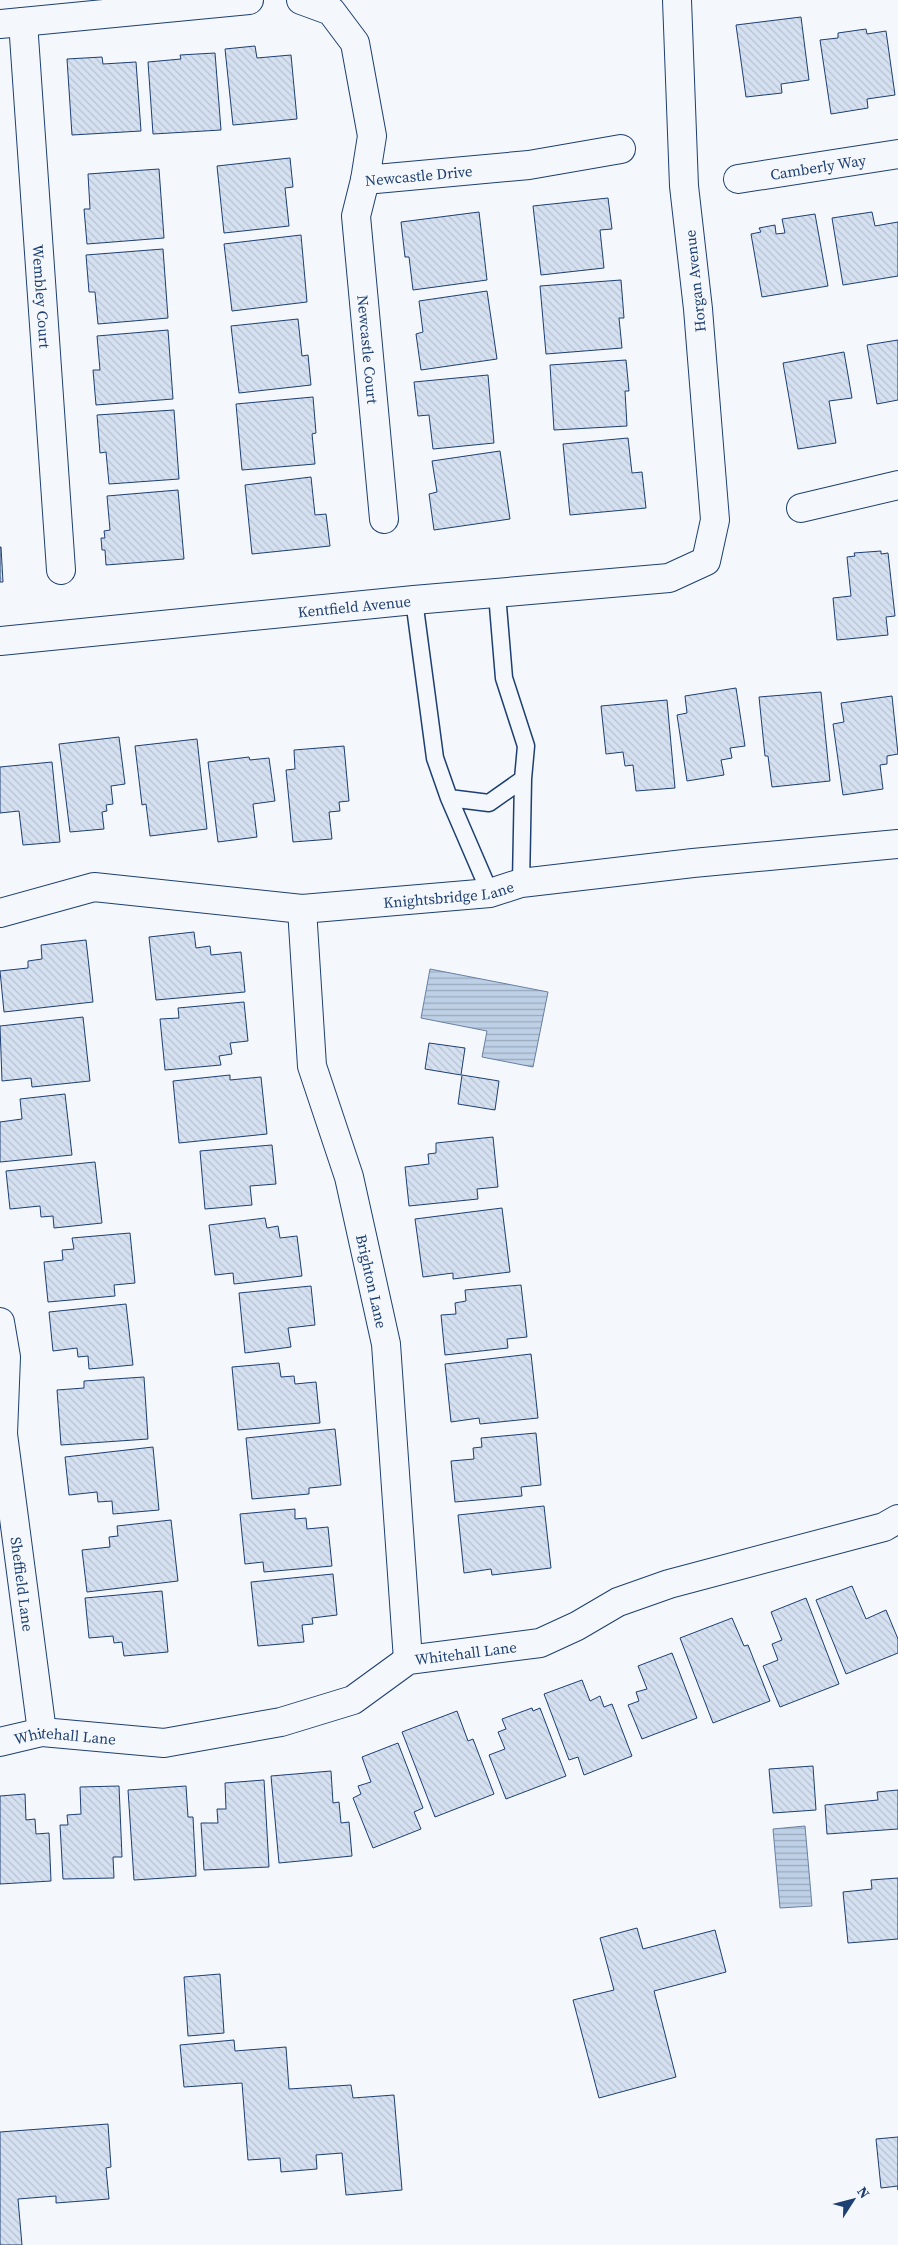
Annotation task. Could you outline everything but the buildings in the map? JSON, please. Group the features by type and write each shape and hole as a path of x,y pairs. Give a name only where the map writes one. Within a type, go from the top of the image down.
{"street":[{"path":"12,23 248,0"},
{"name":"Newcastle Drive","path":"302,0 331,11 355,43 372,136 365,180 529,165 621,149"},
{"name":"Horgan Avenue","path":"677,0 684,186 698,309 715,520 706,561"},
{"name":"Wembley Court","path":"12,23 61,570"},
{"name":"Camberly Way","path":"738,179 898,154"},
{"name":"Newcastle Court","path":"365,180 356,216 384,519"},
{"path":"801,508 898,485"},
{"name":"Kentfield Avenue","path":"0,641 414,600 669,578 706,561"},
{"name":"Knightsbridge Lane","path":"0,913 94,887 302,909 490,893 521,883 693,863 898,844"},
{"name":"Brighton Lane","path":"302,909 312,1066 349,1177 386,1344 408,1660"},
{"name":"Sheffield Lane","path":"0,1322 6,1357 1,1433 42,1732"},
{"name":"Whitehall Lane","path":"0,1742 42,1732 164,1743 281,1722 354,1700 408,1660 540,1643 577,1626 618,1602 669,1584 884,1527 898,1519"}],"lane":[{"path":"498,594 504,678 526,746 523,778 521,883"},
{"path":"414,600 435,758 449,798 490,893"},
{"path":"449,798 489,803 523,778"}],"water":[{"path":"430,969 548,992 533,1067 482,1057 487,1031 421,1018"},
{"path":"805,1826 812,1906 780,1908 773,1829"}]}
